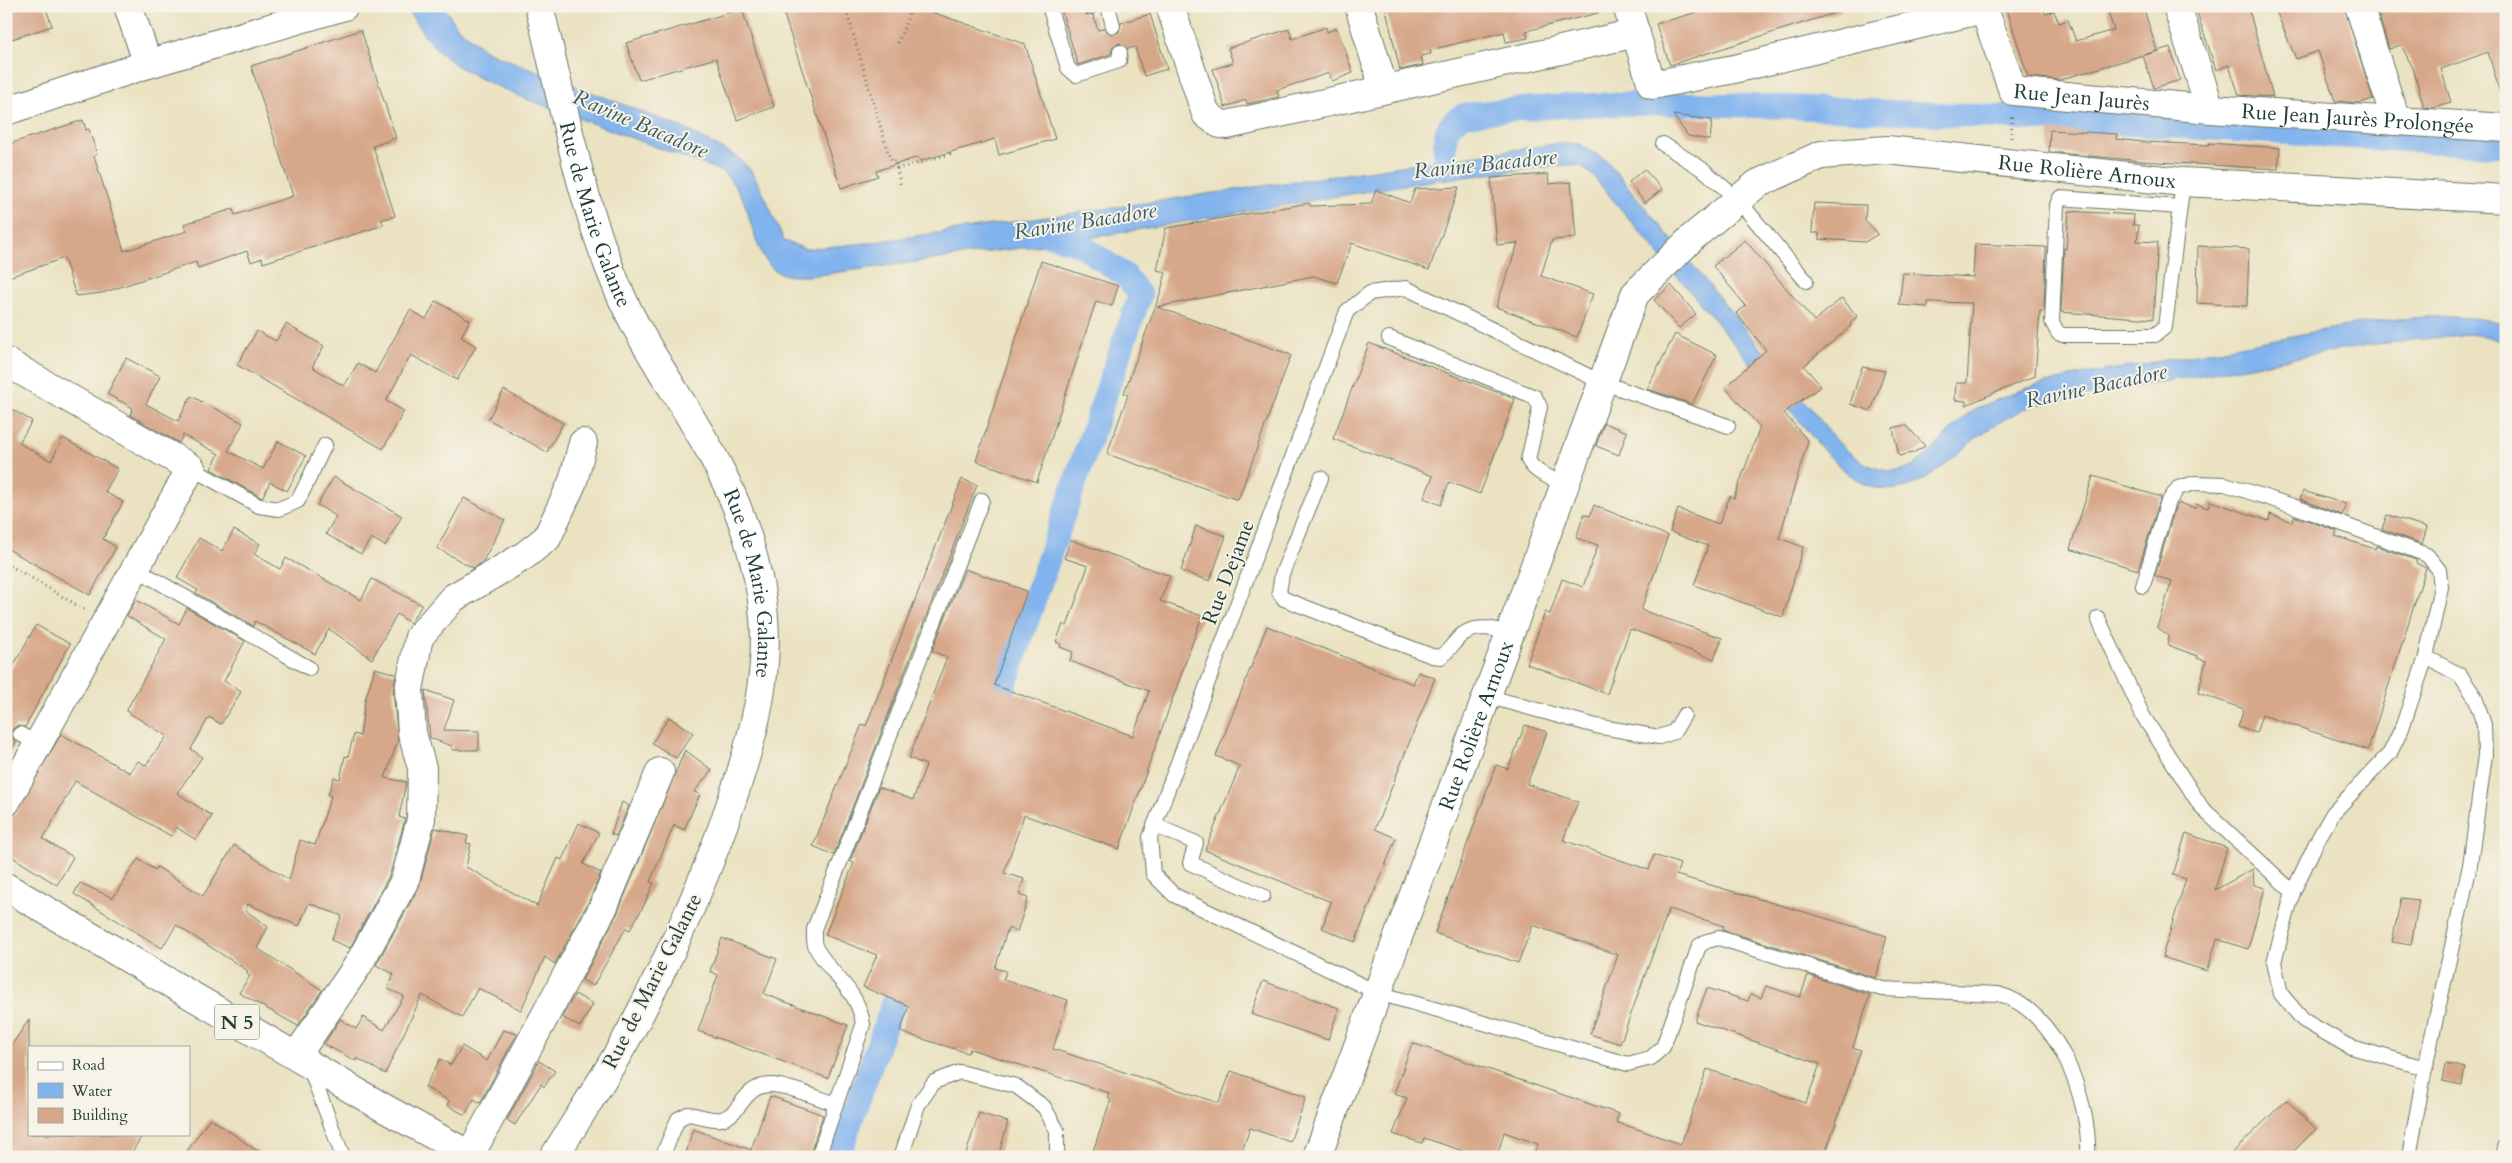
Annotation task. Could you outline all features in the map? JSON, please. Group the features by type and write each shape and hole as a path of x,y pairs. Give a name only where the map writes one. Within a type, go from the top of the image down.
{"street":[{"path":"128,6 148,64"},
{"path":"6,112 148,64 344,6"},
{"name":"Rue de Marie Galante","path":"539,6 552,56 567,129 599,243 634,325 717,464 746,531 764,618 763,686 750,746 715,852 692,906 634,1025 554,1157"},
{"path":"1170,6 1206,114 1220,124 1227,125 1636,33"},
{"path":"1359,6 1384,89"},
{"path":"1627,6 1652,85 1734,69 1984,8"},
{"path":"2177,6 2210,109"},
{"path":"2359,6 2396,121"},
{"name":"Rue Jean Jaurès","path":"1984,8 2012,91 2210,109"},
{"name":"Rue Jean Jaurès Prolongée","path":"2210,109 2506,128"},
{"name":"Rue Rolière Arnoux","path":"1317,1157 1564,482 1635,294 1694,236 1757,184 1821,155 1887,150 2181,194 2506,199"},
{"path":"6,362 191,468 105,622 28,739 6,802"},
{"path":"302,1059 358,965 405,880 421,819 422,768 412,733 409,690 419,637 453,598 524,556 547,538 573,481 583,443"},
{"path":"472,1156 602,908 660,772"},
{"name":"N 5","path":"6,887 472,1156"}],"lane":[{"path":"1108,6 1113,26"},
{"path":"1055,13 1068,68 1076,75 1119,61 1120,52"},
{"path":"1663,144 1705,171 1738,200 1806,281"},
{"path":"2181,194 2168,321 2161,333 2155,335 2063,335 2058,333 2052,322 2057,205 2060,198 2181,194"},
{"name":"Rue Dejame","path":"1728,426 1601,382 1406,288 1370,293 1347,311 1154,825 1150,837 1153,874 1174,895 1378,993 1628,1064 1651,1058 1663,1047 1699,946 1707,941 1719,938 1882,989 1998,994 2014,998 2048,1028 2071,1073 2084,1110 2088,1157"},
{"path":"1389,338 1535,397 1540,407 1528,460 1532,468 1540,474 1564,482"},
{"path":"191,468 259,506 278,509 298,501 325,445"},
{"path":"1321,478 1282,574 1279,592 1284,599 1432,656 1441,657 1463,634 1470,630 1488,628 1510,633"},
{"path":"2144,586 2167,504 2178,488 2195,483 2225,484 2293,506 2427,555 2439,570 2441,587 2426,657 2402,728 2390,753 2333,813 2293,892 2274,962 2281,994 2303,1020 2348,1046 2425,1068"},
{"path":"818,1157 863,1025 861,1010 854,995 815,947 814,929 982,500"},
{"path":"136,569 309,668"},
{"path":"2098,618 2143,716 2202,808 2293,892"},
{"path":"2409,1157 2425,1068 2470,865 2485,755 2484,725 2476,697 2460,675 2426,657"},
{"path":"1486,696 1596,726 1659,738 1674,732 1684,715"},
{"path":"1154,825 1196,844 1190,863 1263,896"},
{"path":"302,1059 343,1157"},
{"path":"901,1157 918,1105 934,1082 960,1072 1016,1086 1044,1107 1057,1130 1057,1157"},
{"path":"662,1157 678,1119 688,1114 720,1119 729,1116 749,1092 759,1087 773,1085 836,1104"},
{"path":"2503,1157 2506,1144"}],"path":[{"path":"845,6 892,162 895,160 900,184"},
{"path":"898,43 912,6"},
{"path":"2011,131 2012,112"},
{"path":"897,168 950,154 950,152"},
{"path":"6,564 105,622"}],"water":[{"name":"Ravine Bacadore","path":"405,6 443,6 458,28 488,52 681,127 737,157 749,168 760,186 784,241 806,249 867,243 1561,143 1579,144 1607,161 1839,443 1864,463 1879,469 1895,471 1906,469 1916,464 1968,414 1993,401 2026,388 2083,375 2324,330 2414,318 2458,317 2503,323 2506,324 2506,343 2485,336 2468,334 2367,345 2034,405 2010,416 1987,430 1922,480 1907,487 1892,490 1876,488 1855,478 1826,453 1593,176 1581,166 1566,165 1422,182 1058,243 810,276 791,276 780,273 766,261 757,242 742,198 734,185 721,171 524,98 481,79 459,67 439,52 422,32"}],"building":[{"path":"6,6 45,6 52,26 6,41"},
{"path":"781,6 914,6 1025,44 1055,139 999,155 995,139 920,161 918,157 876,171 878,176 841,188"},
{"path":"1060,6 1081,6 1085,14 1093,15 1098,30 1105,28 1111,34 1119,32 1121,23 1150,14 1167,69 1144,76 1135,47 1128,49 1120,43 1113,46 1111,54 1078,65"},
{"path":"1385,6 1598,6 1598,13 1526,31 1528,38 1506,42 1504,32 1430,50 1431,54 1421,56 1423,65 1400,70"},
{"path":"1707,6 1840,6 1841,11 1670,65 1656,24 1708,9"},
{"path":"2006,6 2043,6 2045,14 2054,11 2059,23 2068,20 2076,41 2114,30 2106,6 2143,6 2157,51 2059,80 2028,77"},
{"path":"2195,6 2248,6 2273,97 2239,95 2229,65 2216,70"},
{"path":"2274,6 2344,6 2373,99 2360,103 2335,101 2318,51 2296,59"},
{"path":"2376,6 2506,6 2506,95 2501,96 2488,52 2441,69 2451,102 2432,108 2424,107 2413,68 2401,45 2389,49"},
{"path":"742,9 774,107 737,120 716,58 639,80 626,43"},
{"path":"1326,27 1327,32 1337,28 1353,73 1332,81 1329,73 1277,90 1279,97 1247,104 1246,100 1225,107 1213,69 1233,63 1228,48 1289,29 1292,39"},
{"path":"361,30 396,138 373,146 395,216 381,220 384,225 263,263 262,258 251,262 247,251 198,268 196,262 102,293 76,296 64,258 6,278 6,145 83,120 86,130 89,129 97,154 94,156 124,251 187,231 184,224 233,209 235,215 293,196 251,66"},
{"path":"2170,47 2180,80 2154,88 2143,56"},
{"path":"1673,115 1712,120 1710,140 1688,136"},
{"path":"2050,130 2117,134 2116,139 2143,142 2209,145 2209,143 2280,148 2278,169 2142,161 2049,152"},
{"path":"1644,169 1662,189 1645,203 1629,182"},
{"path":"1548,174 1549,184 1571,182 1576,238 1552,240 1541,276 1593,294 1577,337 1496,307 1518,243 1497,245 1491,178"},
{"path":"1459,187 1429,270 1352,243 1337,283 1313,276 1157,307 1291,355 1238,500 1107,454 1128,395 1124,393 1161,291 1166,272 1157,270 1166,228 1309,203 1310,206 1371,204 1376,190 1410,203 1415,189"},
{"path":"1814,203 1866,205 1865,220 1878,234 1865,242 1819,239 1819,233 1812,233"},
{"path":"2069,211 2134,215 2133,225 2139,225 2137,241 2158,242 2153,319 2061,312 2064,248 2066,249"},
{"path":"1745,240 1814,321 1842,298 1857,316 1850,324 1851,326 1804,366 1821,386 1784,413 1808,441 1779,538 1803,547 1783,617 1694,585 1708,546 1670,532 1678,509 1719,524 1730,496 1734,498 1760,427 1725,387 1766,350 1736,313 1746,306 1713,266"},
{"path":"1975,244 2046,247 2044,311 2040,311 2035,376 1966,405 1966,401 1955,400 1956,383 1967,383 1972,303 1928,302 1928,307 1899,305 1903,273 1973,277"},
{"path":"2198,246 2249,249 2247,306 2197,303"},
{"path":"1041,261 1118,286 1112,306 1096,301 1037,482 976,461"},
{"path":"1671,285 1696,314 1679,328 1654,300"},
{"path":"436,301 470,320 461,337 476,346 457,380 411,355 386,401 404,411 383,449 237,365 257,331 276,341 286,324 324,346 312,367 344,386 358,363 375,373 410,310 426,319"},
{"path":"1675,334 1717,355 1692,404 1647,389"},
{"path":"1369,343 1515,399 1480,494 1449,482 1441,505 1424,498 1433,476 1333,439"},
{"path":"126,358 160,376 146,404 178,421 191,396 243,423 228,451 263,469 278,441 306,456 287,491 270,482 262,498 211,469 219,454 183,435 179,443 130,415 133,408 107,394"},
{"path":"1862,367 1885,371 1871,411 1850,404"},
{"path":"504,390 563,423 547,452 488,419"},
{"path":"6,406 32,421 19,443 51,461 63,438 118,469 105,492 123,502 103,539 116,547 90,595 6,548"},
{"path":"1604,423 1627,432 1619,455 1596,446"},
{"path":"1906,425 1925,446 1913,453 1899,456 1893,428"},
{"path":"2093,476 2161,497 2138,570 2070,549"},
{"path":"334,477 402,516 385,546 371,538 361,554 326,534 336,516 317,505"},
{"path":"962,479 977,485 834,855 813,846 862,724 866,726"},
{"path":"2303,491 2346,504 2342,515 2300,499"},
{"path":"464,498 505,520 482,563 473,568 437,548"},
{"path":"2210,501 2269,521 2270,514 2292,522 2294,516 2337,531 2335,536 2375,549 2376,546 2416,560 2416,563 2426,568 2368,750 2262,715 2256,733 2238,727 2244,709 2198,693 2206,661 2197,658 2198,656 2167,645 2169,636 2157,627 2172,581 2155,576 2175,508 2179,503 2195,508 2196,504 2208,508"},
{"path":"1594,505 1668,536 1641,610 1722,638 1714,659 1630,629 1607,694 1527,664 1545,612 1550,614 1562,579 1583,587 1598,545 1576,538 1584,514 1590,516"},
{"path":"2387,515 2427,527 2422,544 2382,529"},
{"path":"1196,526 1226,536 1210,581 1181,571"},
{"path":"234,530 260,544 254,554 280,569 286,558 361,600 372,579 422,605 410,623 397,614 372,659 329,629 315,654 255,621 253,626 196,593 198,590 177,578 199,538 222,551"},
{"path":"1071,540 1170,576 1160,601 1202,616 1119,849 1024,815 1004,873 1024,879 1019,895 1028,898 1017,932 1008,928 995,968 1006,971 1003,980 1068,1000 1053,1049 1219,1103 1231,1071 1306,1097 1290,1142 1250,1128 1240,1157 1091,1157 1111,1099 1108,1098 1109,1093 970,1049 968,1053 900,1032 909,1006 863,987 877,955 825,935 854,863 850,861 879,787 913,800 926,765 909,758 947,657 932,651 965,569 1027,591 994,685 1133,736 1149,691 1070,661 1073,652 1060,647 1061,644 1056,642 1063,624 1067,626 1088,566 1064,558"},
{"path":"136,600 179,624 187,608 245,641 224,681 241,692 221,724 209,717 191,749 202,757 177,793 212,816 196,840 176,827 171,836 75,781 43,839 73,857 57,885 6,853 6,830 61,734 130,773 138,761 146,765 167,736 126,711 166,639 127,616"},
{"path":"36,625 70,644 25,727 16,726 12,730 12,738 16,742 6,760 6,679"},
{"path":"1267,626 1413,684 1418,672 1435,678 1375,829 1396,838 1355,942 1322,928 1331,902 1205,850 1240,766 1216,756"},
{"path":"375,668 396,674 393,691 398,740 385,778 406,782 399,817 405,819 390,874 350,948 331,940 342,916 309,903 299,926 248,904 245,910 268,927 257,948 322,990 298,1026 239,993 250,976 246,973 248,971 176,925 162,948 74,894 80,883 113,898 138,859 155,870 157,867 203,896 234,845 289,880 300,840 315,845 331,796 328,795 334,777 340,779 345,756 348,757 354,734 360,736 365,700"},
{"path":"425,690 454,700 444,730 479,731 479,750 452,750 452,746 430,738"},
{"path":"669,717 693,733 676,758 652,743"},
{"path":"1525,725 1547,732 1527,784 1578,802 1563,840 1649,870 1654,855 1680,864 1676,875 1887,936 1876,978 1723,930 1724,926 1669,909 1620,1044 1590,1034 1618,955 1533,925 1518,963 1435,933 1496,765 1508,769"},
{"path":"685,750 712,770 694,792 700,794 684,830 674,825 650,882 654,883 644,905 630,930 626,928 593,986 582,980 617,914"},
{"path":"622,802 629,806 616,836 611,834"},
{"path":"579,823 599,833 583,864 601,873 589,901 555,964 545,957 521,1010 478,988 462,1017 422,995 385,1074 357,1058 356,1061 324,1044 340,1019 356,1029 363,1017 384,1030 404,996 388,989 394,974 376,965 419,887 435,828 468,836 466,843 471,844 466,867 537,906 558,858 562,860"},
{"path":"2186,833 2227,848 2215,890 2253,869 2254,885 2265,888 2248,949 2217,939 2207,971 2162,957 2186,879 2173,875"},
{"path":"2401,898 2419,900 2411,945 2392,942"},
{"path":"722,938 777,959 764,994 848,1025 828,1078 698,1031 718,975 710,971"},
{"path":"1808,975 1870,995 1853,1047 1861,1050 1824,1157 1533,1157 1538,1144 1504,1132 1497,1157 1468,1157 1469,1153 1424,1138 1422,1143 1393,1134 1407,1098 1394,1094 1412,1043 1619,1114 1616,1122 1681,1144 1707,1069 1806,1103 1820,1064 1695,1021 1707,988 1748,1001 1751,994 1761,998 1766,986 1800,997"},
{"path":"1263,981 1339,1008 1328,1040 1251,1014"},
{"path":"575,994 593,1004 580,1027 562,1017"},
{"path":"29,1019 28,1136 142,1136 129,1157 6,1157 6,1054"},
{"path":"503,1030 517,1034 480,1103 474,1099 465,1115 447,1105 449,1101 425,1087 440,1059 451,1065 462,1046 487,1061"},
{"path":"539,1061 555,1071 544,1087 541,1084 515,1125 507,1120"},
{"path":"2445,1064 2465,1067 2462,1085 2442,1081"},
{"path":"770,1096 823,1115 809,1157 685,1157 693,1129 751,1150"},
{"path":"2286,1100 2316,1129 2288,1157 2228,1157"},
{"path":"979,1113 1008,1122 998,1157 965,1157"},
{"path":"210,1118 266,1157 183,1157"}],"waterway":[{"name":"Ravine Bacadore","path":"1445,166 1445,142 1448,130 1456,119 1464,115 1518,109 1625,104 1786,107 2506,146"},
{"name":"Ravine Bacadore","path":"993,719 1140,295 1126,276 1079,244 1039,232"},
{"path":"838,1157 905,970"}]}
